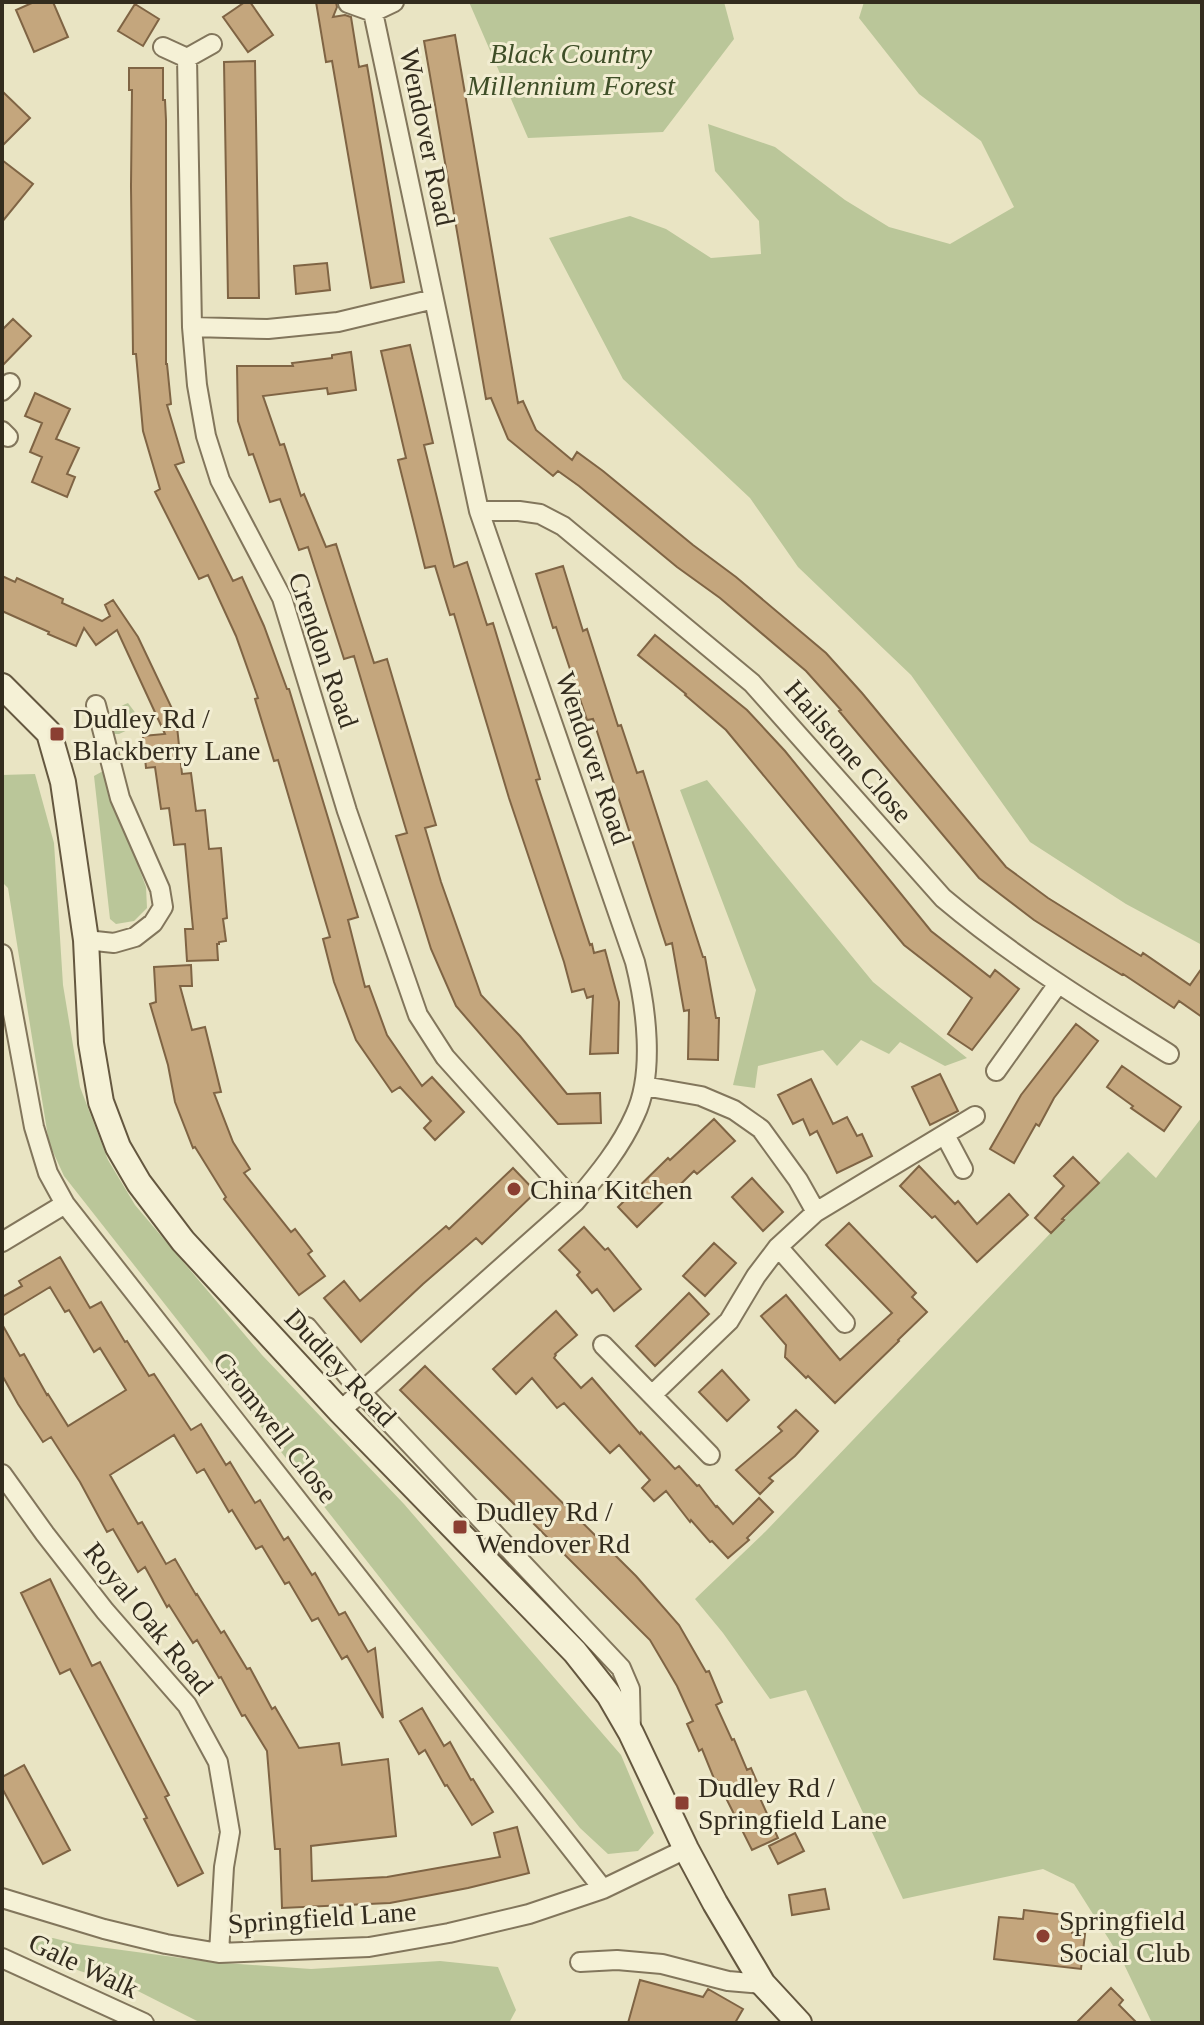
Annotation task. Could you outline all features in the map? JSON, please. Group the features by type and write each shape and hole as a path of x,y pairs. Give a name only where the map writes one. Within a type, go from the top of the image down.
{"main road":[{"name":"Dudley Road","path":"2,686 49,733 63,782 86,940 94,1066 101,1102 118,1147 139,1183 183,1241 340,1411 575,1652 609,1695 715,1903 763,1984 799,2023"}],"street":[{"path":"348,3 373,12 394,2"},
{"name":"Wendover Road","path":"340,1411 575,1202 602,1170 636,1114 644,1086 647,1038 635,962 479,511 373,12"},
{"path":"163,47 187,58 212,44"},
{"name":"Crendon Road","path":"187,58 192,327 197,385 210,451 220,480 282,598 347,811 418,1015 445,1057 575,1202"},
{"path":"192,327 268,329 338,322 434,299"},
{"name":"Hailstone Close","path":"479,511 540,514 563,526 752,683 943,898 1058,984 1169,1054"},
{"path":"86,940 114,943 135,937 153,923 163,907 160,889 120,798 96,705"},
{"name":"Cromwell Close","path":"2,954 34,1127 48,1173 65,1204 603,1889"},
{"path":"996,1071 1058,984"},
{"path":"644,1086 701,1096 734,1110 761,1129 798,1180 816,1212"},
{"path":"652,1395 729,1321 778,1247 816,1212 975,1116"},
{"path":"945,1135 963,1169"},
{"path":"2,1242 65,1204"},
{"path":"778,1247 845,1323"},
{"path":"307,1327 361,1392 621,1668 630,1689 631,1733"},
{"path":"603,1345 710,1455"},
{"name":"Royal Oak Road","path":"2,1474 105,1611 187,1705 218,1762 230,1832 224,1867 219,1953"},
{"name":"Springfield Lane","path":"2,1898 120,1933 219,1953 369,1947 449,1933 529,1914 603,1889 686,1849"},
{"name":"Gale Walk","path":"2,1958 144,2023"},
{"path":"580,1962 617,1960 662,1964 728,1981 763,1984"}],"green space":[{"name":"Black Country Millennium Forest","path":"469,2 724,2 734,39 663,132 528,138"},
{"path":"864,2 1202,2 1202,945 1126,904 1030,842 911,675 798,567 750,498 623,379 549,238 630,216 666,229 711,258 761,254 759,221 715,171 708,124 775,147 845,200 889,227 950,244 1014,207 981,141 919,94 859,18"},
{"path":"128,703 143,723 113,734 113,715"},
{"path":"103,771 146,887 147,908 134,921 116,924 110,919 94,776"},
{"path":"35,774 54,843 63,985 80,1087 108,1160 135,1205 262,1355 404,1504 621,1755 654,1833 638,1851 608,1854 580,1828 64,1176 49,1143 8,888 2,882 2,775"},
{"path":"707,780 873,982 967,1058 945,1066 900,1042 889,1054 861,1040 837,1066 823,1050 758,1066 755,1088 733,1085 756,990 680,790"},
{"path":"1202,1117 1202,2023 1152,2023 1122,1960 1074,1884 1043,1869 903,1899 806,1690 770,1699 695,1599 766,1531 1128,1152 1156,1178"},
{"path":"53,1938 211,1962 311,1969 440,1961 498,1967 516,2010 509,2023 201,2023 128,1986 45,1957 29,1945"}],"building":[{"path":"34,2 53,2 68,37 34,52 16,10"},
{"path":"245,2 250,2 273,35 248,52 223,17"},
{"path":"316,2 336,2 333,17 351,17 359,67 367,65 404,282 371,288 332,61 326,62"},
{"path":"135,4 159,19 143,46 118,31"},
{"path":"455,35 518,403 523,401 536,430 572,460 577,452 603,471 826,653 1006,867 1048,898 1141,956 1143,953 1190,985 1202,968 1202,1017 1179,1001 1174,1008 1034,920 979,878 806,671 579,486 558,471 553,476 508,439 491,398 486,399 424,41"},
{"path":"255,61 259,298 228,298 224,62"},
{"path":"129,68 163,68 166,120 166,364 171,404 167,405 184,462 175,465 233,581 242,577 289,689 358,917 348,920 365,987 369,986 387,1035 422,1086 432,1077 464,1112 435,1140 424,1128 431,1121 400,1087 392,1092 356,1040 334,982 323,939 330,937 278,760 274,761 255,699 258,698 236,636 208,575 199,579 155,492 160,489 143,431 136,354 133,354 132,90 129,90"},
{"path":"2,91 30,118 2,146"},
{"path":"2,160 33,184 2,222"},
{"path":"327,263 330,290 296,294 294,266"},
{"path":"13,319 31,336 2,366 2,330"},
{"path":"410,345 433,443 424,445 454,567 467,562 487,625 493,623 540,779 536,780 590,945 594,953 605,950 619,1002 618,1053 590,1054 593,996 587,998 584,989 572,992 454,614 450,615 435,566 425,568 398,460 406,458 381,351"},
{"path":"351,352 356,390 328,394 327,388 263,396 280,445 284,444 301,496 304,494 326,547 336,544 374,663 387,659 436,825 425,828 481,995 520,1036 567,1094 600,1093 601,1123 558,1124 456,1006 431,949 396,836 407,833 354,656 344,659 308,547 299,550 280,499 270,502 253,454 249,455 238,421 237,366 293,366 292,363 332,358 332,355"},
{"path":"35,393 70,409 56,439 79,448 67,474 75,477 67,497 32,482 42,457 30,452 42,423 25,416"},
{"path":"563,566 618,726 621,725 637,773 643,771 705,957 716,1018 719,1018 718,1060 688,1059 689,1010 684,1011 672,943 666,945 593,719 587,720 536,574"},
{"path":"2,576 15,582 17,578 102,621 110,616 105,605 113,600 138,637 176,717 182,774 191,773 196,811 205,810 209,849 221,848 227,918 223,919 226,941 217,944 218,960 187,961 185,929 193,929 185,844 174,845 169,808 161,809 155,767 146,768 143,736 165,734 117,630 96,645 84,628 76,646 48,634 2,611"},
{"path":"655,635 747,710 785,751 931,931 990,977 995,970 1019,989 972,1050 948,1034 972,998 904,945 726,730 638,655"},
{"path":"191,965 192,986 180,986 192,1030 205,1027 221,1092 214,1093 233,1142 250,1169 244,1173 291,1232 295,1229 312,1251 308,1254 325,1276 299,1295 224,1199 226,1197 193,1148 175,1102 150,1004 156,1002 154,967"},
{"path":"1076,1024 1098,1041 1054,1098 1039,1126 1036,1124 1014,1163 990,1149 1021,1095"},
{"path":"1122,1066 1181,1107 1164,1131 1107,1087"},
{"path":"940,1074 958,1111 930,1125 912,1087"},
{"path":"811,1079 833,1124 847,1117 857,1136 862,1134 872,1156 837,1173 817,1131 810,1135 803,1119 793,1124 778,1095"},
{"path":"714,1119 735,1141 697,1174 694,1171 637,1227 618,1207"},
{"path":"1073,1157 1099,1183 1051,1233 1035,1218 1064,1186 1054,1176"},
{"path":"919,1166 955,1204 958,1201 977,1224 1009,1194 1028,1215 977,1262 935,1216 932,1218 900,1186"},
{"path":"513,1168 536,1192 482,1244 476,1238 361,1342 324,1298 344,1281 360,1301 446,1226 449,1229"},
{"path":"752,1178 783,1212 763,1231 732,1197"},
{"path":"849,1223 916,1293 912,1297 927,1312 835,1403 785,1357 786,1345 761,1316 786,1295 840,1360 892,1313 826,1245"},
{"path":"584,1227 605,1250 608,1248 641,1289 614,1311 597,1289 592,1293 577,1275 580,1272 559,1250"},
{"path":"714,1243 736,1263 705,1296 683,1276"},
{"path":"60,1257 90,1308 101,1302 125,1342 149,1376 154,1374 191,1430 201,1424 226,1465 230,1462 255,1503 260,1500 284,1540 288,1537 312,1575 315,1573 339,1615 345,1612 368,1652 375,1648 383,1718 347,1656 342,1659 318,1618 312,1621 289,1582 285,1584 262,1546 256,1549 232,1510 229,1512 204,1469 197,1473 174,1435 110,1475 166,1564 175,1559 221,1633 224,1631 247,1669 250,1668 272,1709 275,1707 299,1748 339,1743 342,1765 388,1759 396,1836 311,1846 312,1881 387,1877 500,1857 494,1833 517,1827 529,1873 390,1903 282,1908 280,1849 275,1849 267,1751 245,1715 242,1716 197,1640 193,1643 169,1605 167,1607 145,1567 138,1572 113,1529 107,1532 51,1437 43,1442 2,1375 2,1324 68,1426 126,1390 100,1348 94,1352 69,1310 65,1312 50,1287 2,1316 2,1297 22,1286 19,1281"},
{"path":"689,1293 709,1314 655,1366 636,1346"},
{"path":"556,1311 577,1335 554,1358 581,1388 592,1378 640,1434 675,1469 679,1466 699,1485 733,1524 759,1498 773,1512 747,1538 749,1540 728,1558 690,1522 666,1491 654,1501 642,1488 650,1480 619,1445 610,1453 564,1403 557,1408 532,1378 516,1394 493,1369"},
{"path":"425,1366 636,1576 679,1625 706,1672 709,1671 722,1702 716,1705 747,1770 751,1768 763,1795 759,1796 778,1838 752,1850 715,1781 702,1749 699,1751 687,1724 693,1721 650,1640 400,1390"},
{"path":"722,1370 749,1400 727,1421 699,1392"},
{"path":"796,1410 818,1431 769,1478 773,1481 760,1494 736,1470 782,1431 778,1427"},
{"path":"50,1579 92,1666 100,1662 169,1795 165,1797 203,1873 178,1886 144,1819 147,1818 70,1669 60,1674 21,1593"},
{"path":"422,1708 444,1746 450,1742 493,1812 472,1825 425,1750 419,1754 400,1721"},
{"path":"24,1765 70,1850 43,1864 2,1788 2,1777"},
{"path":"795,1833 804,1851 778,1864 769,1846"},
{"path":"825,1889 829,1909 792,1915 789,1895"},
{"path":"1024,1910 1074,1916 1072,1933 1085,1934 1081,1969 994,1959 999,1917 1023,1919"},
{"path":"640,1980 703,1997 708,1989 743,2009 735,2023 628,2023"},
{"path":"1111,1988 1123,2000 1119,2005 1137,2023 1076,2023"}],"place":[{"name":"Dudley Rd / Blackberry Lane","path":"57,734"},
{"name":"China Kitchen","path":"514,1189"},
{"name":"Dudley Rd / Wendover Rd","path":"460,1527"},
{"name":"Dudley Rd / Springfield Lane","path":"682,1803"},
{"name":"Springfield Social Club","path":"1043,1936"}]}
